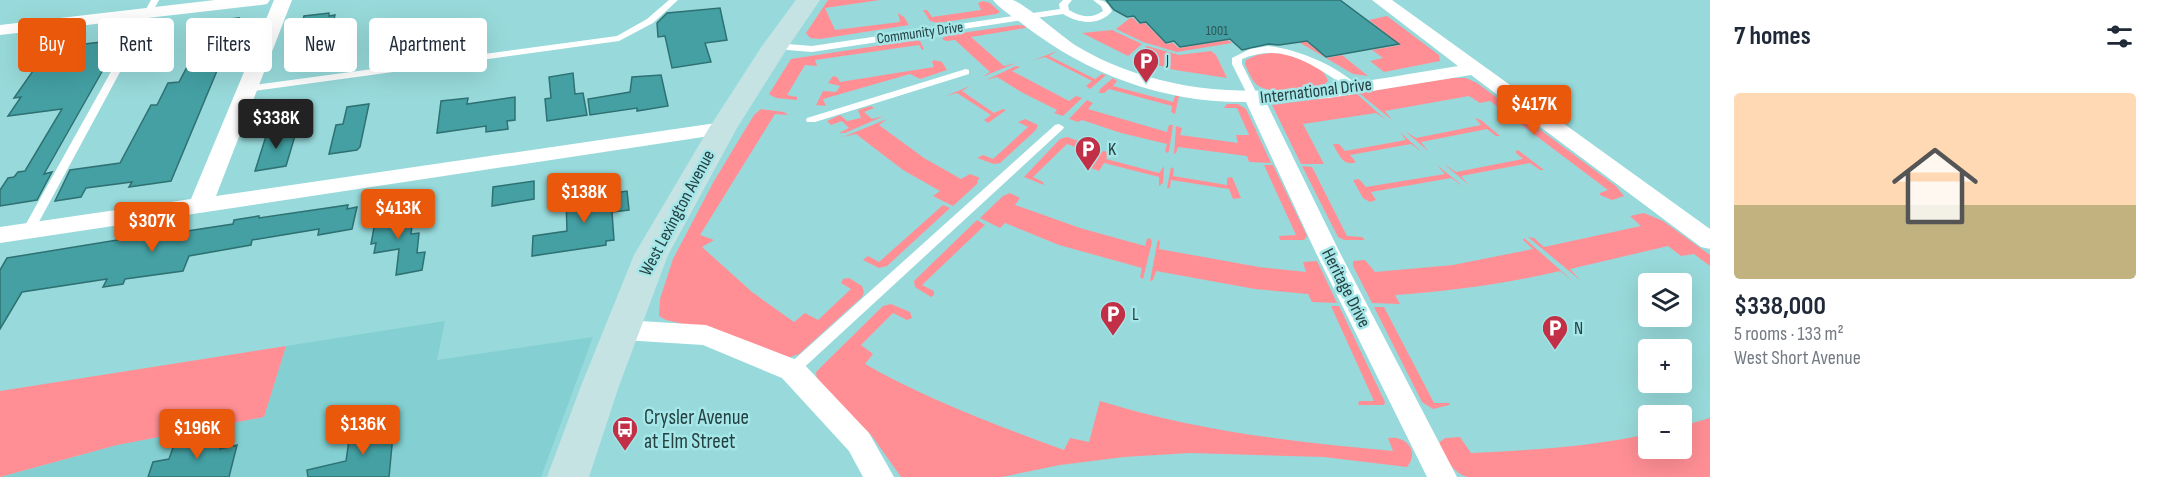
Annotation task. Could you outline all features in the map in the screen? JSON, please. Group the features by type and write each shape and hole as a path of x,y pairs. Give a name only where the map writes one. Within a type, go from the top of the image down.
{"main road":[{"name":"West Lexington Avenue","path":"568,477 600,386 651,255 723,128 775,46 808,0"}],"street":[{"path":"0,30 152,7 261,0"},
{"path":"200,206 283,0"},
{"name":"International Drive","path":"1002,0 1074,52 1119,73 1182,90 1254,98 1292,97 1474,69"},
{"path":"1381,0 1710,241"},
{"name":"Heritage Drive","path":"1254,98 1327,251 1442,477"},
{"path":"0,235 723,128"},
{"path":"622,330 706,335 792,370 859,442 879,477"}],"lane":[{"path":"247,89 619,38 650,21 674,0"},
{"path":"1068,0 1063,4 1065,11 1082,19 1102,17 1106,14 1107,7 1097,0"},
{"path":"28,231 152,7"},
{"name":"Community Drive","path":"775,46 812,49 1065,11"},
{"path":"1254,98 1237,64 1237,58 1245,54 1272,49 1284,49 1300,54 1354,87"},
{"path":"812,120 966,72"},
{"path":"792,370 1059,127"}],"shaded area":[{"path":"828,0 880,0 825,8 835,30 900,22 898,13 909,25 820,39 810,38 806,33"},
{"path":"983,1 990,3 1000,12 938,23 930,21 923,10 927,10 932,17 981,10 978,3"},
{"path":"1387,16 1439,55 1440,61 1384,72 1370,61 1383,58 1372,50 1400,45 1369,20"},
{"path":"1130,18 1139,24 1145,23 1166,44 1173,43 1179,48 1228,40 1232,43 1177,52 1143,42 1116,29"},
{"path":"1018,25 1026,26 971,37 1004,66 1016,63 982,77 990,72 955,40 942,39 947,35"},
{"path":"1112,30 1142,44 1128,56 1082,33"},
{"path":"1302,38 1326,58 1342,55 1368,76 1353,74 1297,41"},
{"path":"920,41 924,49 922,50 919,45 815,60 817,66 805,65 787,95 797,97 797,100 776,98 769,94 791,59"},
{"path":"1147,46 1179,55 1211,51 1216,55 1227,78 1175,70 1133,58"},
{"path":"1057,51 1049,56 1095,79 1102,74 1106,75 1090,89 1086,86 1092,81 1045,57 1034,60"},
{"path":"1277,52 1314,65 1328,81 1314,88 1293,92 1262,88 1253,80 1245,64 1246,60 1257,55"},
{"path":"934,60 942,62 947,70 920,79 910,74 823,99 826,106 816,105 823,91 836,92 840,86 828,83 833,76 837,77 840,82 934,67 932,62"},
{"path":"1016,66 1020,67 1012,71 1069,101 1076,96 1082,98 1063,116 1054,113 1057,110 997,77 986,80"},
{"path":"1113,78 1117,81 1113,86 1173,102 1175,96 1179,96 1175,114 1171,112 1172,106 1109,89 1104,93 1099,93 1100,89"},
{"path":"1451,78 1466,78 1477,83 1616,186 1624,196 1612,200 1600,195 1608,190 1490,101 1480,103 1469,96 1385,111 1392,120 1359,93"},
{"path":"970,86 962,91 994,113 1006,110 988,123 984,120 991,115 957,93 946,96"},
{"path":"1357,94 1386,120 1376,113 1303,124 1324,164 1301,164 1272,105"},
{"path":"1087,100 1093,103 1088,109 1167,132 1169,125 1173,125 1169,151 1167,153 1165,151 1167,144 1121,133 1082,120 1078,122 1069,119"},
{"path":"1227,104 1238,104 1246,109 1271,163 1249,162 1247,156 1178,147 1174,154 1176,126 1182,128 1180,135 1238,143 1236,135 1249,135 1237,108 1224,108"},
{"path":"871,106 874,108 864,112 872,119 884,116 845,133 839,133 849,128 842,121 831,125 827,121 840,115 847,121 861,118 858,110"},
{"path":"761,109 784,112 788,115 775,114 700,235 714,240 702,247 752,292 794,322 805,313 818,320 851,289 841,283 843,279 849,278 862,286 864,292 862,297 799,354 785,359 705,329 666,320 659,316 660,299 673,259 714,181 754,115"},
{"path":"1475,118 1481,120 1500,136 1496,136 1487,129 1421,142 1428,151 1405,131 1416,138 1481,125"},
{"path":"887,119 879,125 924,158 961,179 970,174 980,178 977,184 953,206 933,196 940,191 903,170 856,134 843,137"},
{"path":"1025,119 1038,125 1036,130 1000,163 994,164 977,158 983,155 993,159 1028,127 1018,122"},
{"path":"1400,132 1422,152 1411,144 1350,155 1356,162 1348,163 1342,159 1333,144 1339,144 1345,151 1406,140"},
{"path":"1067,137 1079,141 1082,146 1079,148 1067,144 1033,177 1043,182 1044,185 1024,177 1060,139"},
{"path":"1518,150 1544,170 1530,163 1461,176 1469,185 1444,164 1456,172 1523,159 1515,152"},
{"path":"1103,151 1109,152 1106,159 1159,173 1164,166 1163,183 1159,186 1159,177 1104,163 1099,171 1091,168 1090,165"},
{"path":"1264,165 1273,165 1307,236 1304,240 1280,240 1279,236 1296,235"},
{"path":"1437,165 1464,187 1451,178 1371,192 1376,200 1370,202 1363,198 1353,180 1359,179 1366,187 1445,174"},
{"path":"1302,166 1312,167 1347,236 1362,237 1365,240 1344,240 1338,237"},
{"path":"1171,167 1174,169 1173,176 1227,185 1227,178 1232,177 1241,198 1233,199 1229,189 1171,180 1170,188 1167,188"},
{"path":"1010,193 1020,198 1015,205 1080,228 1145,246 1147,239 1150,238 1152,242 1143,279 1140,277 1142,268 1059,245 1005,223 1000,228 980,218 1003,196"},
{"path":"943,205 950,208 887,266 879,268 863,260 868,256 879,262"},
{"path":"1644,213 1663,221 1710,255 1710,266 1694,254 1681,256 1668,246 1570,269 1580,280 1528,237 1534,238 1544,247 1641,226 1630,216"},
{"path":"977,220 985,225 922,285 934,291 934,295 931,297 915,287 914,281"},
{"path":"1524,238 1574,282 1560,271 1478,286 1395,295 1400,304 1372,303 1353,266 1353,261 1365,260 1375,272 1453,265 1533,249 1523,240"},
{"path":"1158,239 1159,249 1259,267 1306,272 1303,262 1317,261 1337,303 1312,302 1308,294 1255,289 1156,271 1153,280 1150,281"},
{"path":"891,304 910,312 912,318 907,320 893,313 861,345 873,354 865,364 938,400 1064,450 1070,438 1089,442 1100,401 1208,428 1319,444 1393,451 1388,438 1395,438 1409,445 1411,461 1407,467 1324,457 1190,453 1124,457 1060,465 1002,477 901,477 872,436 817,380 816,372 883,306"},
{"path":"1331,306 1339,306 1385,402 1384,405 1358,405 1359,401 1374,401"},
{"path":"1374,307 1384,307 1434,403 1450,403 1449,405 1433,409 1422,402"},
{"path":"445,321 437,360 593,337 541,477 1,477 117,445 264,417 286,346"},
{"path":"286,346 264,417 117,445 0,477 0,391"},
{"path":"1710,418 1710,477 1468,477 1454,469 1440,445 1445,438 1460,437 1471,453 1493,452 1582,445 1638,436 1638,459 1692,459 1692,423"}],"building":[{"path":"1106,0 1340,0 1399,44 1326,57 1307,41 1279,45 1268,44 1242,50 1230,39 1180,47 1174,41 1166,43 1146,22 1140,23 1134,16 1127,17 1114,10"},
{"path":"720,8 727,40 705,43 711,62 672,68 665,36 658,37 657,23 667,13"},
{"path":"329,13 329,16 335,15 334,18 303,18 304,16"},
{"path":"98,42 98,72 102,72 44,174 52,172 37,200 0,206 0,190 8,178 25,171 62,109 8,116 21,97 14,98 32,72 86,72 86,44"},
{"path":"186,69 186,72 216,72 171,181 129,187 132,182 86,188 81,197 55,201 70,170 120,163 151,105 157,105 168,83 179,82"},
{"path":"573,73 575,94 583,93 587,115 547,121 545,99 551,98 549,77"},
{"path":"661,75 668,106 590,115 588,99 630,92 632,77"},
{"path":"515,97 515,120 507,121 508,129 486,132 486,126 437,133 441,101 468,98 467,104"},
{"path":"369,104 360,147 357,150 329,154 336,125 343,124 347,107"},
{"path":"297,129 286,166 255,171 267,133"},
{"path":"534,181 534,199 492,206 493,187"},
{"path":"627,191 629,210 612,212 614,240 606,241 606,245 532,256 533,236 567,231 566,200"},
{"path":"348,205 347,209 357,207 352,229 318,235 319,229 252,240 251,245 189,256 183,271 125,279 123,284 103,287 107,279 22,292 0,329 0,270 7,258 233,224 234,220 259,216 259,218"},
{"path":"406,207 402,228 412,226 411,234 419,233 417,253 425,252 422,270 396,275 399,249 374,253 376,243 371,244 377,211"},
{"path":"394,424 389,477 308,477 307,470 346,461 350,433"},
{"path":"224,436 220,449 237,445 229,477 148,477 153,462 169,459 174,445"}],"place":[{"name":"J","path":"1146,84"},
{"name":"K","path":"1088,172"},
{"name":"L","path":"1113,337"},
{"name":"N","path":"1555,351"},
{"name":"Crysler Avenue at Elm Street","path":"625,452"}]}
